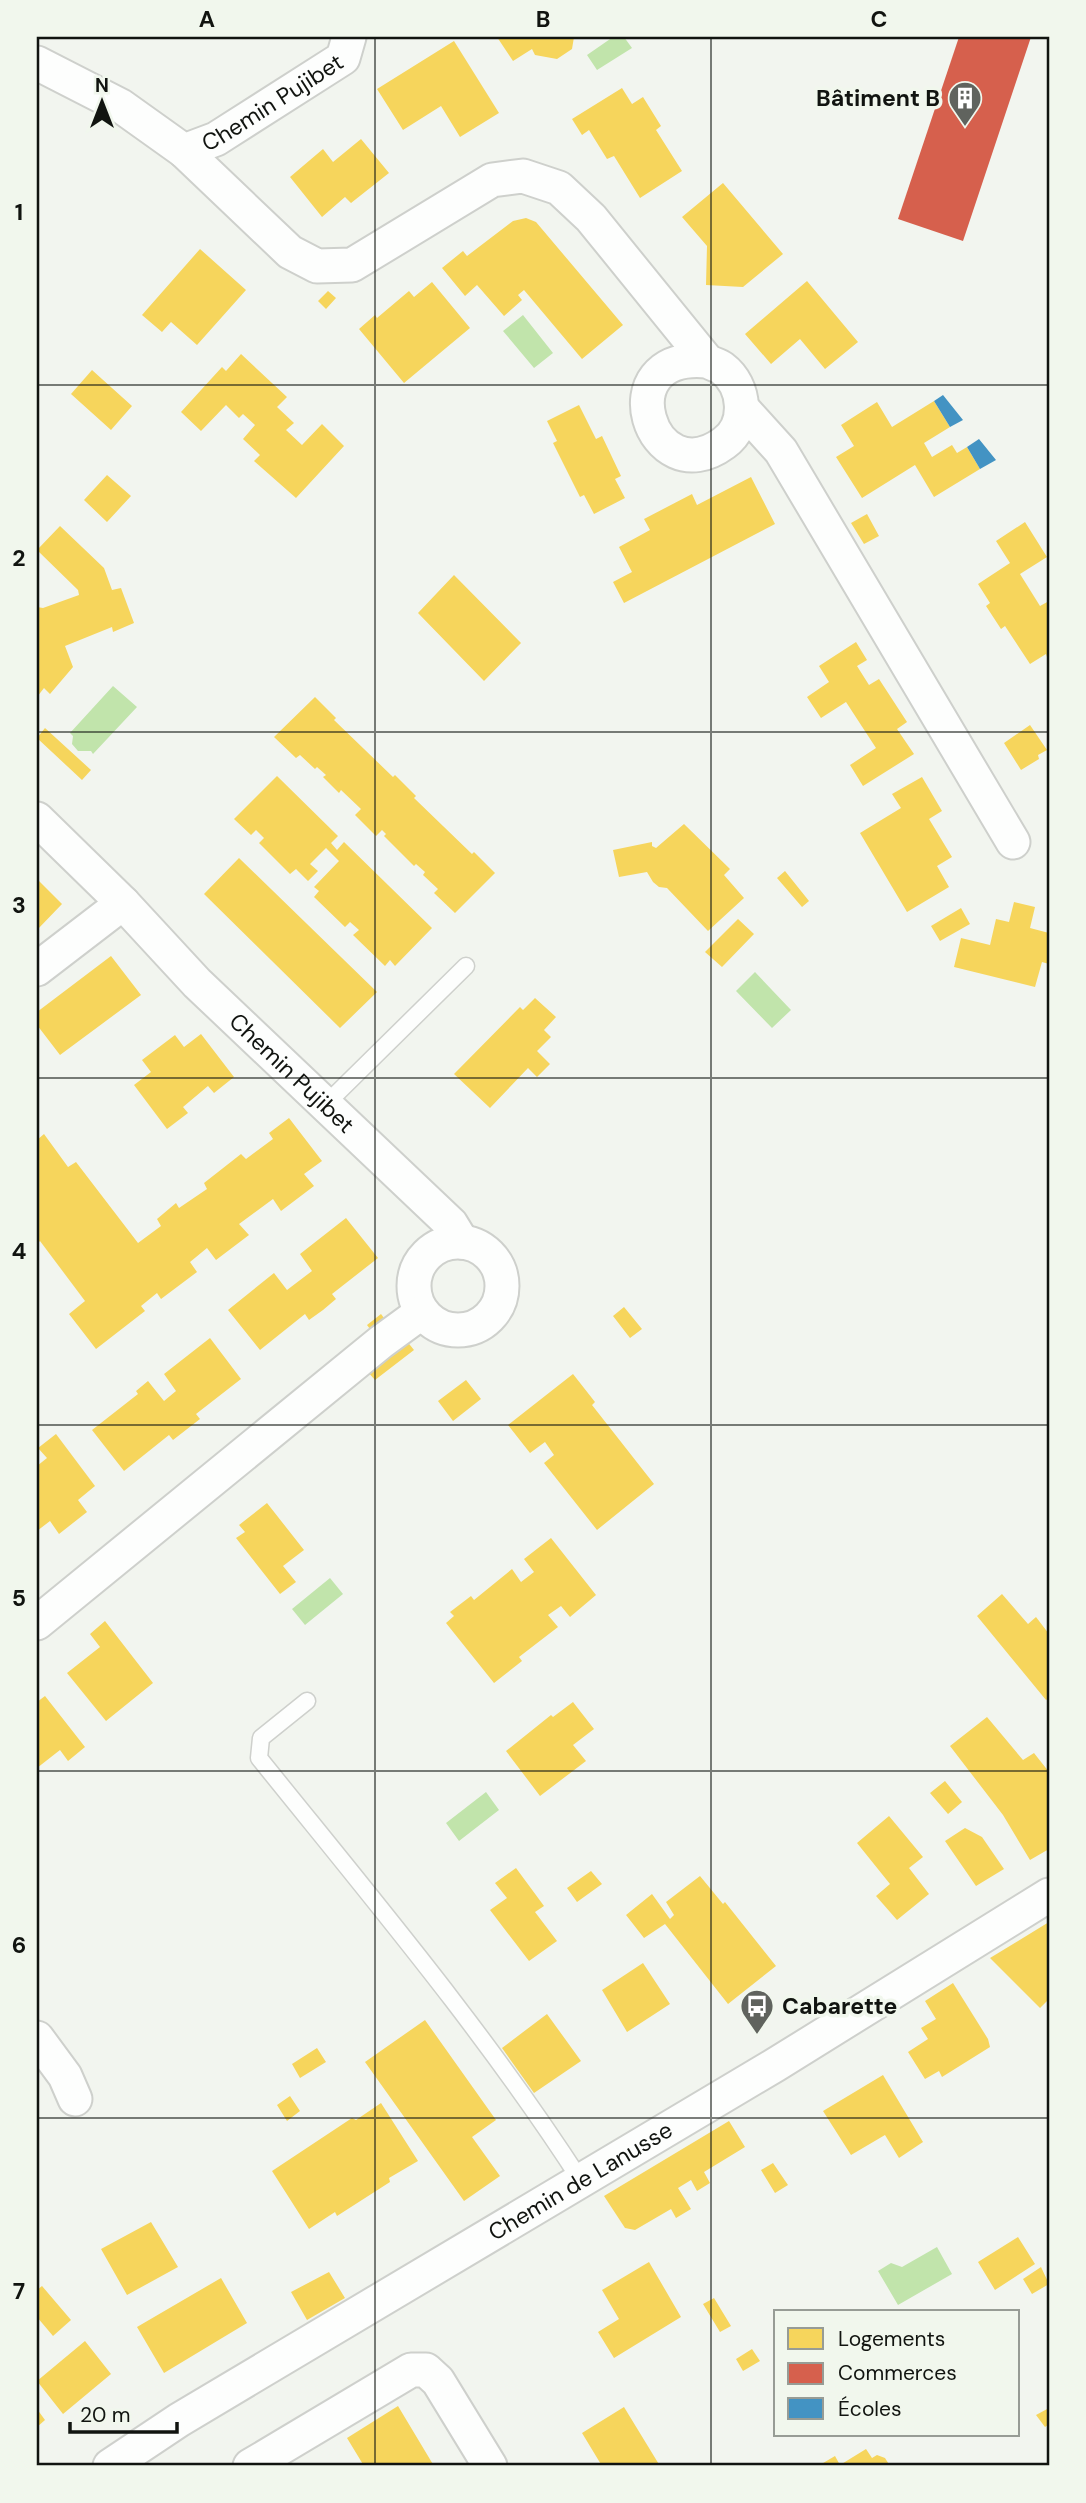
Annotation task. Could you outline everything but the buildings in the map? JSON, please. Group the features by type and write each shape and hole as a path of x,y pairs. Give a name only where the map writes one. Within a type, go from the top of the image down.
{"street":[{"name":"Chemin Pujibet","path":"37,63 121,106 184,151 216,139 344,58 349,37"},
{"path":"184,151 290,252 317,266 352,265 492,180 523,176 559,188 591,218 707,362"},
{"path":"689,360 707,362 722,368 733,379 740,393 742,408 738,426 727,441 712,451 695,455 677,452 662,442 651,427 646,410 649,392 658,376 672,365 689,360"},
{"path":"742,408 781,451 1013,842"},
{"name":"Chemin Pujibet","path":"37,819 123,903 197,983 451,1224 462,1242 475,1245 488,1254 501,1278 497,1307 488,1318 475,1326 446,1328 433,1322 422,1312"},
{"path":"37,969 123,903"},
{"path":"37,1623 381,1342 422,1312 415,1299 413,1285 420,1264 434,1248 447,1243 462,1242"},
{"name":"Chemin de Lanusse","path":"110,2466 179,2420 775,2066 1049,1895"},
{"path":"37,2038 65,2076 75,2099"},
{"path":"250,2466 411,2370 426,2370 438,2381 490,2466"}],"lane":[{"path":"325,1105 466,966"},
{"path":"307,1701 261,1738 259,1758 451,1998 553,2137 581,2181"}],"shaded area":[{"path":"613,37 624,37 632,48 597,70 587,55"},
{"path":"523,315 553,353 534,368 503,331"},
{"path":"113,686 137,707 93,754 91,751 78,751 72,744 73,736 70,733"},
{"path":"755,972 791,1010 772,1028 736,991"},
{"path":"330,1578 343,1594 305,1625 292,1609"},
{"path":"486,1792 499,1810 459,1841 446,1823"},
{"path":"937,2247 952,2274 898,2305 878,2271 891,2263 902,2267"}],"place":[{"name":"Bâtiment B","path":"965,128"},
{"name":"Cabarette","path":"757,2036"}]}
